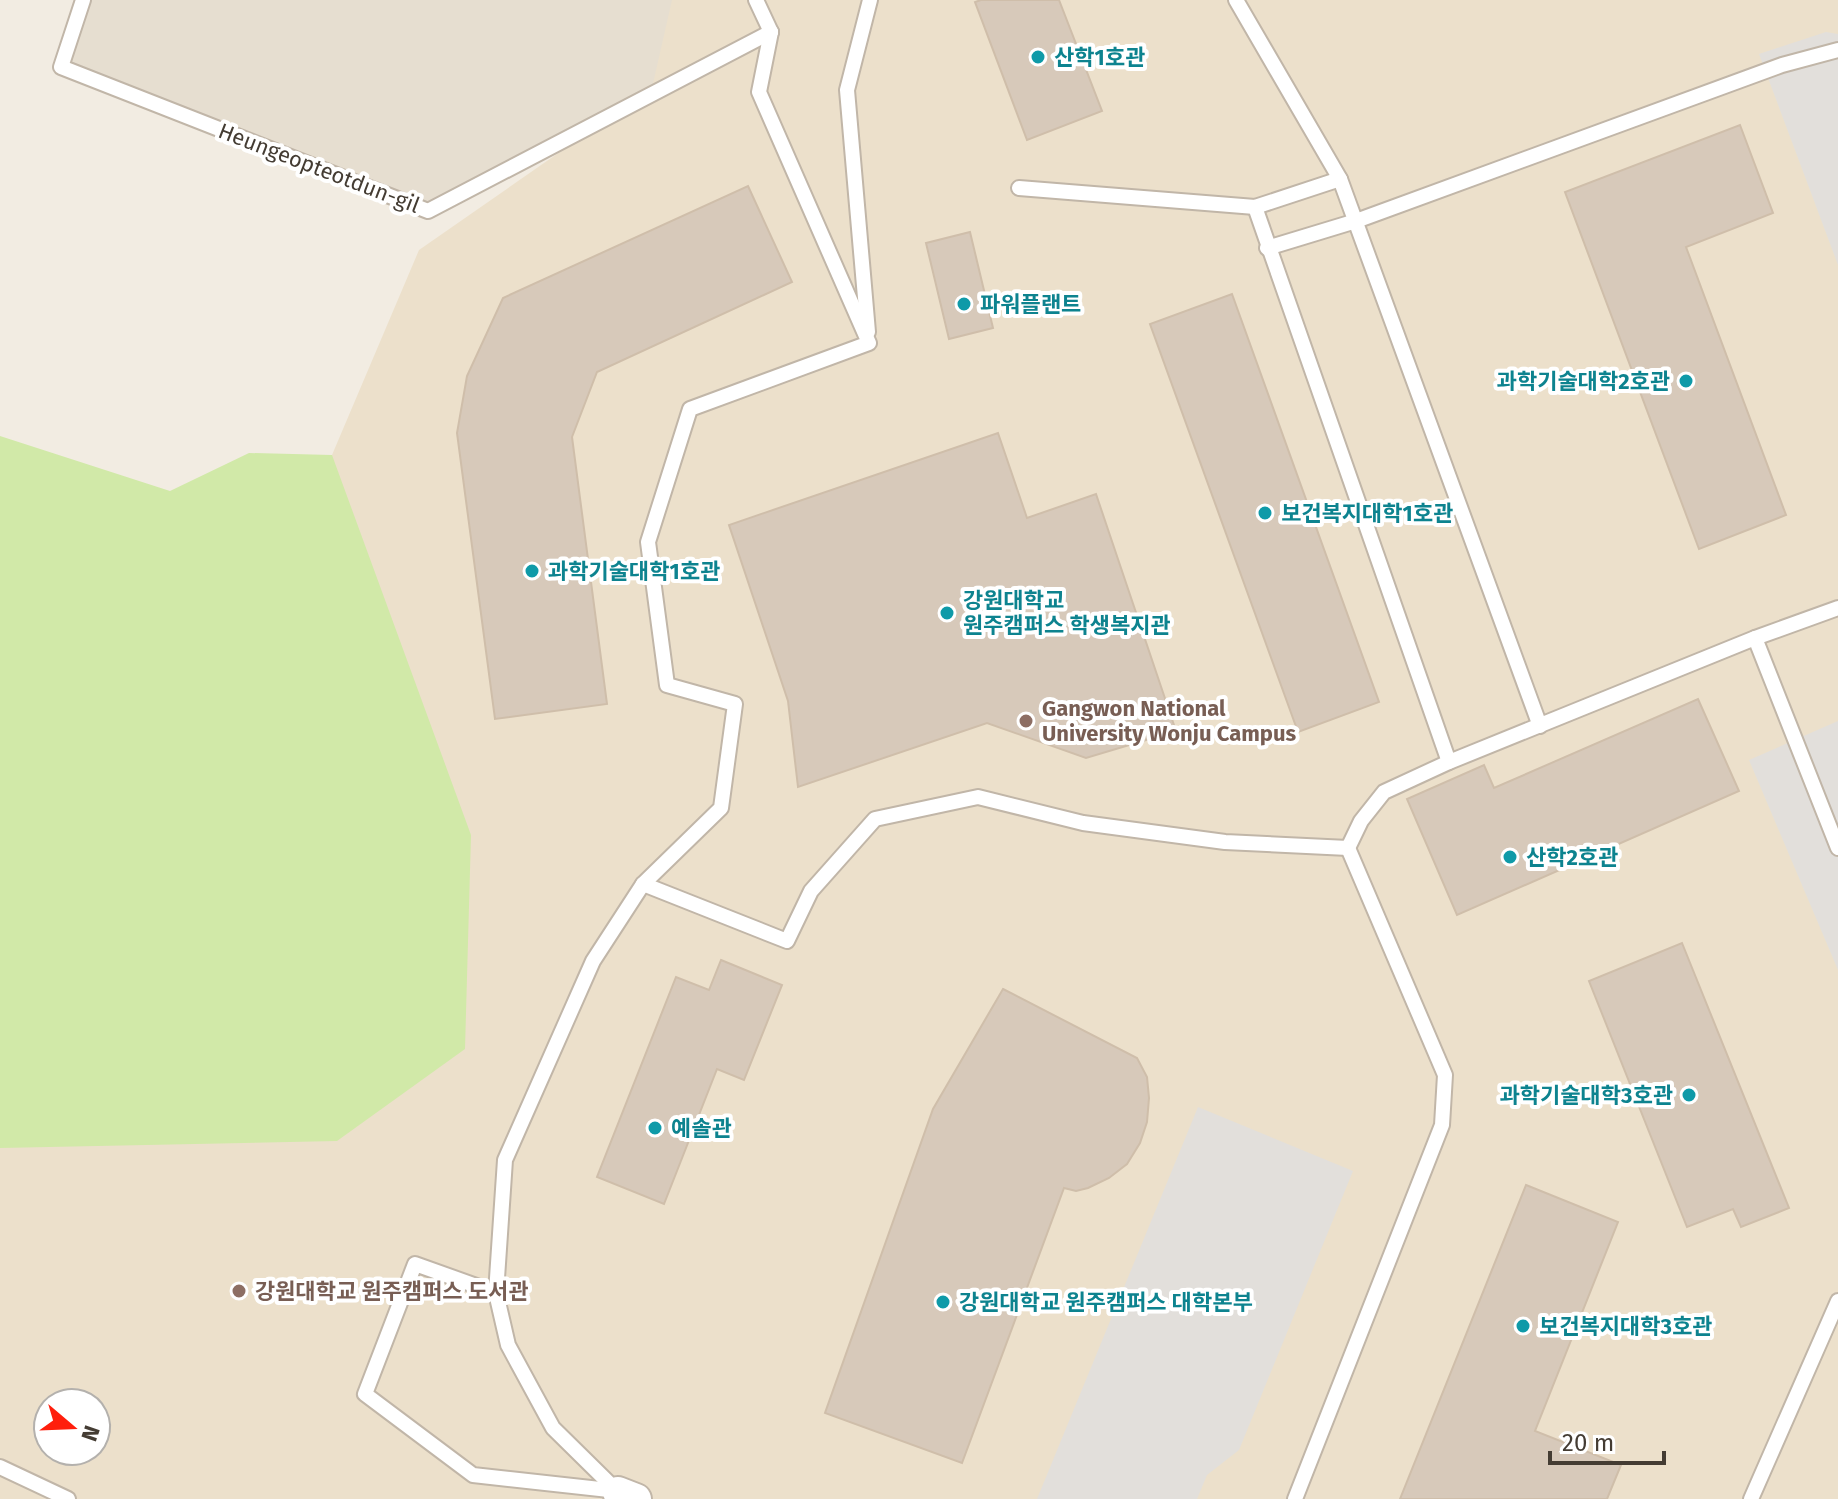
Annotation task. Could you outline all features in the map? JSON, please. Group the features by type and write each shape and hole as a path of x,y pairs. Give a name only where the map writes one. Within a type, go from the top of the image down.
{"lane":[{"name":"Heungeopteotdun-gil","path":"83,0 61,67 428,211 771,32"},
{"path":"756,0 771,32 759,92 869,343"},
{"path":"869,343 847,90 870,0"},
{"path":"1236,0 1340,179 1540,726"},
{"path":"1267,248 1356,221 1782,65 1838,50"},
{"path":"1019,188 1255,207 1340,179"},
{"path":"1255,207 1449,762"},
{"path":"627,1495 553,1428 508,1345 496,1293 505,1160 593,961 643,884 721,808 735,704 667,685 648,542 690,409 869,343"},
{"path":"1295,1499 1442,1125 1445,1075 1348,848 1361,821 1384,792 1449,762 1755,638 1838,608"},
{"path":"1755,638 1838,848"},
{"path":"643,884 787,941 811,891 875,819 978,797 1083,823 1225,842 1348,848"},
{"path":"496,1293 415,1264 365,1394 473,1475 627,1495"},
{"path":"1751,1499 1838,1301"},
{"path":"0,1467 68,1499"}],"shaded area":[{"path":"83,0 756,0 771,32 428,211 61,67"},
{"name":"Gangwon National University Wonju Campus","path":"672,0 1838,0 1838,1499 0,1499 0,987 332,455 419,250 652,88"},
{"path":"1826,32 1838,34 1838,265 1759,54"},
{"path":"1838,721 1838,970 1749,760"},
{"path":"1198,1107 1353,1171 1239,1450 1207,1475 1197,1499 1037,1499"}],"green space":[{"path":"0,436 170,491 249,453 332,455 471,835 465,1049 337,1141 0,1148"}],"building":[{"name":"산학1호관","path":"1059,0 1102,111 1027,140 975,2"},
{"name":"과학기술대학2호관","path":"1740,125 1773,213 1686,247 1786,515 1699,549 1565,192"},
{"name":"과학기술대학1호관","path":"748,186 792,282 597,372 572,437 607,704 495,719 457,433 467,376 503,298"},
{"name":"파워플랜트","path":"970,232 993,328 949,339 926,243"},
{"name":"보건복지대학1호관","path":"1232,294 1379,702 1298,732 1150,324"},
{"name":"강원대학교 원주캠퍼스 학생복지관","path":"998,433 1027,518 1096,494 1176,731 1086,758 987,723 798,787 788,701 729,525"},
{"name":"산학2호관","path":"1698,699 1739,791 1457,915 1407,799 1484,765 1494,788"},
{"name":"과학기술대학3호관","path":"1682,943 1789,1208 1741,1227 1733,1209 1687,1227 1589,981"},
{"name":"예솔관","path":"721,960 782,985 744,1080 717,1069 664,1204 597,1177 676,977 709,990"},
{"name":"강원대학교 원주캠퍼스 대학본부","path":"1003,989 1137,1058 1147,1077 1147,1122 1140,1143 1127,1164 1109,1178 1088,1188 1076,1191 1064,1188 962,1463 825,1413 933,1109"},
{"name":"보건복지대학3호관","path":"1526,1185 1618,1222 1535,1431 1621,1465 1607,1499 1400,1499"}],"place":[{"name":"산학1호관","path":"1038,57"},
{"name":"파워플랜트","path":"964,304"},
{"name":"과학기술대학2호관","path":"1686,381"},
{"name":"보건복지대학1호관","path":"1265,513"},
{"name":"과학기술대학1호관","path":"532,571"},
{"name":"강원대학교 원주캠퍼스 학생복지관","path":"947,613"},
{"name":"Gangwon National University Wonju Campus","path":"1026,721"},
{"name":"산학2호관","path":"1510,857"},
{"name":"과학기술대학3호관","path":"1689,1095"},
{"name":"예솔관","path":"655,1128"},
{"name":"강원대학교 원주캠퍼스 도서관","path":"239,1291"},
{"name":"강원대학교 원주캠퍼스 대학본부","path":"943,1302"},
{"name":"보건복지대학3호관","path":"1523,1326"}]}
